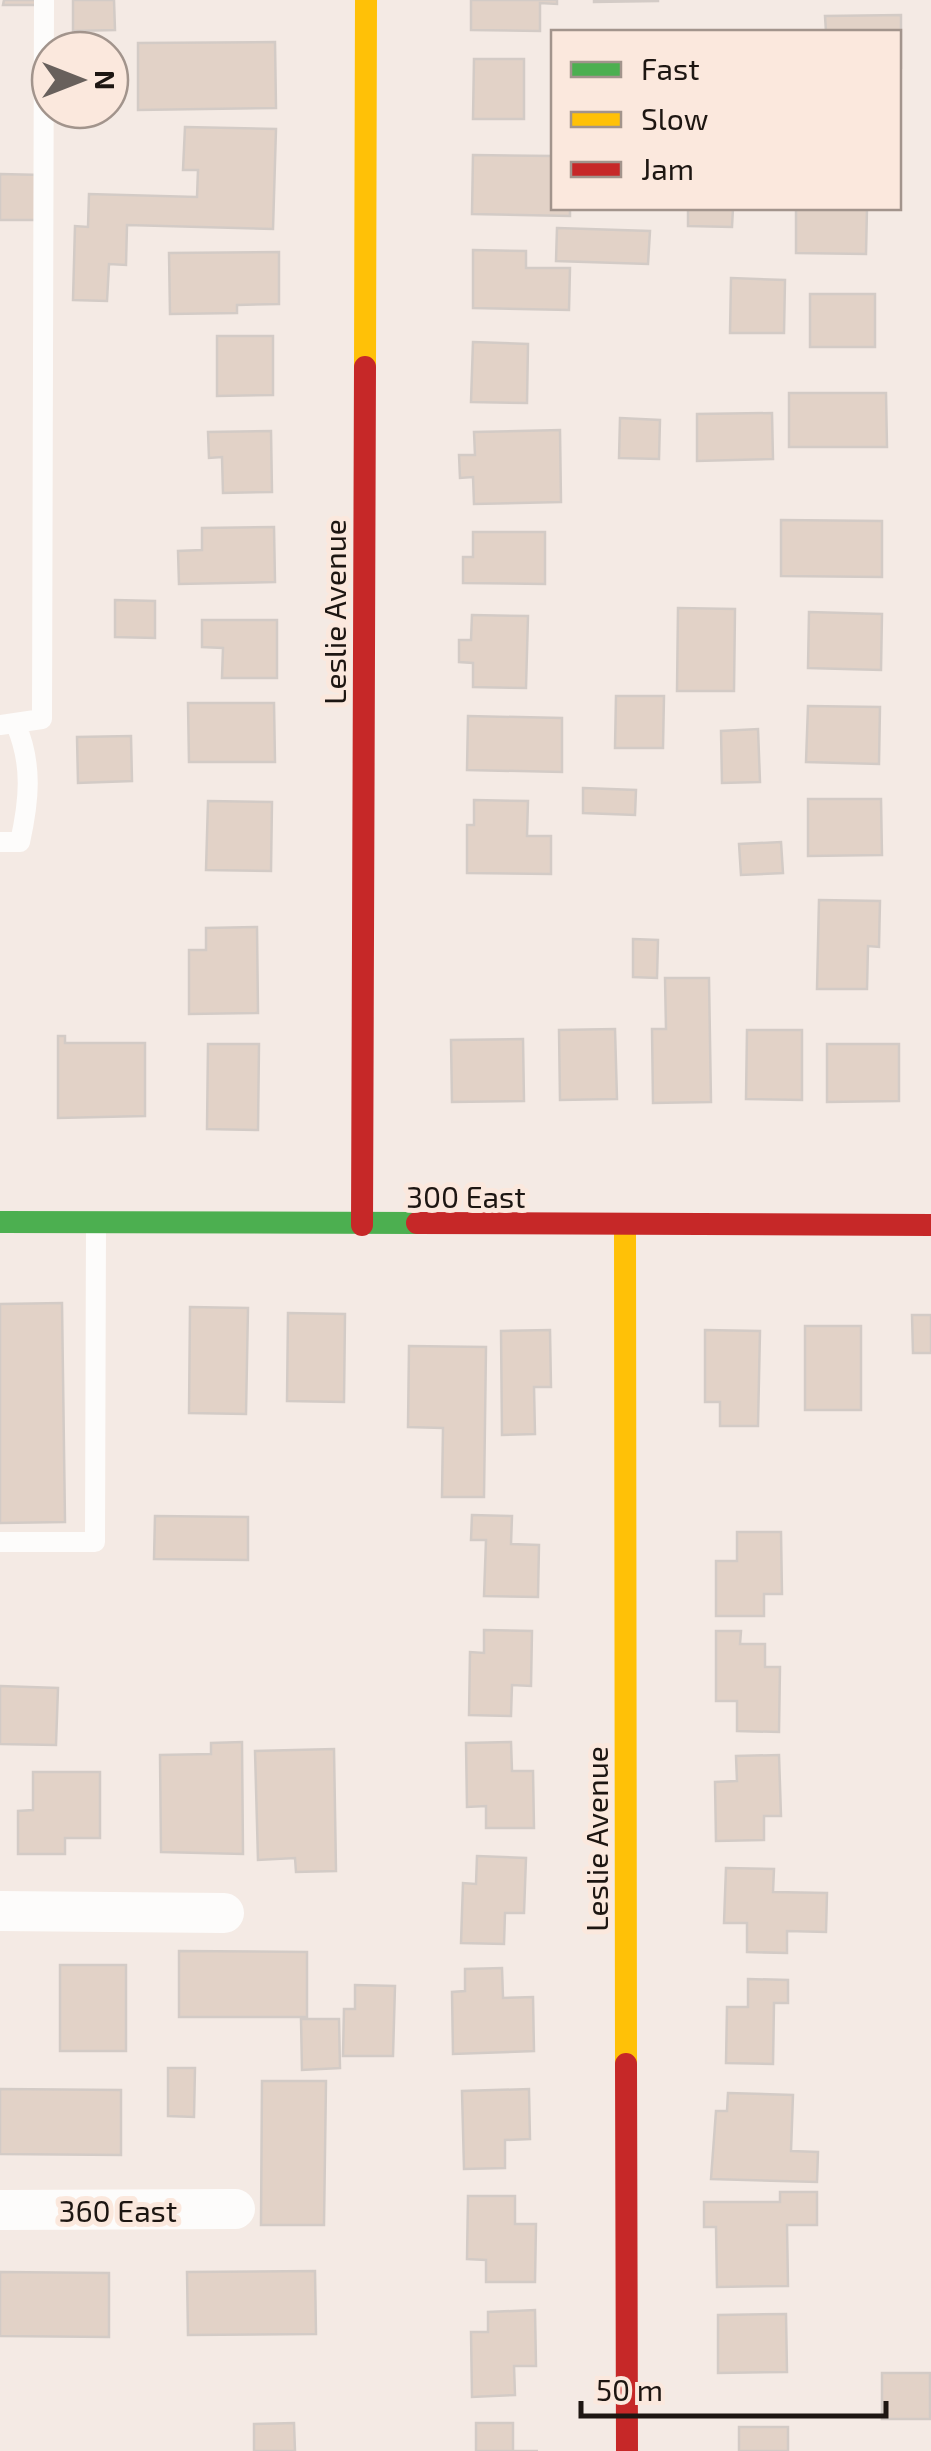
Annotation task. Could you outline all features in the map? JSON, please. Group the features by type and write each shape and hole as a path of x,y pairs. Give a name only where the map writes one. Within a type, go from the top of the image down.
{"street":[{"name":"Leslie Avenue","path":"362,1225 366,0"},
{"name":"300 East","path":"0,1222 931,1225"},
{"name":"Leslie Avenue","path":"625,1227 626,2451"},
{"path":"0,1911 224,1913"},
{"name":"360 East","path":"0,2210 236,2209"}],"lane":[{"path":"10,842 28,805 28,754 8,725 42,719 44,0"},
{"path":"0,1542 95,1542 96,1222"}],"building":[{"path":"4,0 40,0 40,5 3,5"},
{"path":"73,0 114,0 115,30 73,30"},
{"path":"471,0 557,0 557,4 540,3 540,31 471,30"},
{"path":"658,0 658,1 594,2"},
{"path":"901,15 901,30 826,30 825,16"},
{"path":"275,42 276,108 138,110 138,43"},
{"path":"474,59 524,59 524,119 473,119"},
{"path":"185,127 276,129 273,229 127,225 126,265 109,264 107,301 73,300 75,226 88,227 89,194 197,197 198,170 183,170"},
{"path":"473,155 551,156 551,210 570,210 570,216 472,214"},
{"path":"0,174 43,175 43,220 0,220"},
{"path":"688,210 733,210 732,227 688,226"},
{"path":"796,210 867,210 866,254 796,253"},
{"path":"557,228 650,231 648,264 556,261"},
{"path":"473,250 526,251 526,268 570,268 569,310 473,308"},
{"path":"279,252 279,304 237,305 237,313 170,314 169,253"},
{"path":"731,278 785,280 784,333 730,333"},
{"path":"810,294 875,294 875,347 810,347"},
{"path":"217,336 273,336 273,395 217,396"},
{"path":"473,342 528,344 527,403 471,402"},
{"path":"789,393 886,393 887,447 789,447"},
{"path":"772,413 773,459 697,461 697,414"},
{"path":"620,418 660,420 659,459 619,458"},
{"path":"560,430 561,502 474,504 473,477 460,478 459,455 475,455 474,432"},
{"path":"271,431 272,492 223,493 222,457 209,458 208,432"},
{"path":"781,520 882,521 882,577 781,576"},
{"path":"274,527 275,582 179,584 178,551 202,550 202,528"},
{"path":"473,532 545,532 545,584 463,583 463,557 473,557"},
{"path":"115,600 155,601 155,638 115,637"},
{"path":"678,608 735,609 734,691 677,691"},
{"path":"809,612 882,614 881,670 808,668"},
{"path":"472,615 528,616 526,688 473,687 473,663 459,662 459,640 471,640"},
{"path":"202,620 277,620 277,678 222,678 223,648 202,647"},
{"path":"616,696 664,696 663,748 615,748"},
{"path":"188,703 274,703 275,762 189,762"},
{"path":"808,706 880,707 879,764 806,762"},
{"path":"468,716 562,718 562,772 467,770"},
{"path":"758,729 760,782 722,783 721,731"},
{"path":"131,736 132,781 78,783 77,737"},
{"path":"583,788 636,790 635,815 583,813"},
{"path":"808,799 881,799 882,855 808,856"},
{"path":"474,800 528,801 527,836 551,836 551,874 467,873 467,825 474,825"},
{"path":"208,801 272,802 271,871 206,870"},
{"path":"781,842 783,873 741,875 739,844"},
{"path":"819,900 880,901 879,947 868,946 867,989 817,989"},
{"path":"257,927 258,1013 189,1014 189,950 206,950 206,928"},
{"path":"633,939 658,940 657,978 633,977"},
{"path":"665,978 709,978 711,1102 653,1103 652,1029 666,1029"},
{"path":"615,1029 617,1099 560,1100 559,1030"},
{"path":"747,1030 802,1030 802,1100 746,1099"},
{"path":"58,1036 65,1036 65,1043 145,1043 145,1116 58,1118"},
{"path":"523,1039 524,1101 452,1102 451,1040"},
{"path":"208,1044 259,1044 258,1130 207,1129"},
{"path":"827,1044 899,1044 899,1101 827,1102"},
{"path":"62,1303 65,1522 0,1523 0,1304"},
{"path":"190,1307 248,1308 246,1414 189,1413"},
{"path":"288,1313 345,1314 344,1402 287,1401"},
{"path":"912,1315 931,1315 931,1353 913,1353"},
{"path":"805,1326 861,1326 861,1410 805,1410"},
{"path":"550,1330 551,1387 534,1387 535,1434 502,1435 501,1331"},
{"path":"705,1330 760,1331 758,1426 720,1426 720,1402 705,1402"},
{"path":"409,1346 486,1347 484,1497 442,1497 443,1428 408,1427"},
{"path":"472,1515 512,1516 511,1544 539,1545 538,1597 484,1596 486,1540 471,1540"},
{"path":"155,1516 248,1517 248,1560 154,1559"},
{"path":"737,1532 781,1532 782,1594 764,1594 764,1616 716,1616 716,1561 737,1561"},
{"path":"484,1630 532,1631 531,1686 512,1685 511,1716 469,1715 470,1652 484,1653"},
{"path":"716,1631 741,1631 740,1644 765,1644 765,1667 780,1667 779,1732 737,1731 737,1701 716,1701"},
{"path":"0,1686 58,1688 56,1745 0,1744"},
{"path":"242,1742 243,1854 161,1852 160,1755 211,1754 211,1743"},
{"path":"511,1742 512,1771 533,1771 534,1828 486,1828 486,1806 467,1807 466,1743"},
{"path":"334,1749 336,1871 296,1872 295,1858 258,1860 255,1751"},
{"path":"779,1755 781,1816 764,1816 764,1840 716,1841 715,1782 737,1781 736,1756"},
{"path":"33,1772 100,1772 100,1838 65,1838 65,1854 18,1854 18,1811 33,1810"},
{"path":"477,1856 526,1858 524,1913 505,1913 504,1944 461,1943 463,1883 476,1884"},
{"path":"726,1868 774,1869 773,1892 827,1893 826,1932 787,1931 787,1953 747,1952 747,1923 724,1923"},
{"path":"179,1951 307,1952 307,2017 179,2017"},
{"path":"60,1965 126,1965 126,2051 60,2051"},
{"path":"502,1968 503,1998 533,1997 534,2051 453,2054 452,1992 465,1991 465,1969"},
{"path":"748,1979 788,1980 788,2003 774,2003 773,2064 726,2063 727,2007 748,2007"},
{"path":"355,1985 395,1986 393,2056 343,2056 344,2009 355,2009"},
{"path":"301,2019 339,2019 340,2068 302,2070"},
{"path":"168,2068 195,2068 194,2117 168,2116"},
{"path":"262,2081 326,2081 324,2225 261,2225"},
{"path":"0,2089 121,2090 121,2155 0,2154"},
{"path":"529,2089 530,2139 505,2140 505,2168 464,2169 462,2091"},
{"path":"728,2093 793,2095 791,2151 818,2152 817,2182 711,2179 716,2111 727,2111"},
{"path":"780,2192 817,2192 817,2225 787,2225 788,2286 717,2287 716,2227 704,2227 704,2202 780,2202"},
{"path":"468,2196 515,2196 515,2224 536,2224 535,2282 486,2282 486,2260 467,2259"},
{"path":"315,2271 316,2334 188,2335 187,2272"},
{"path":"0,2272 109,2273 109,2337 0,2336"},
{"path":"535,2310 536,2366 514,2366 515,2395 472,2397 471,2332 488,2332 488,2312"},
{"path":"786,2314 787,2372 718,2373 718,2315"},
{"path":"882,2373 930,2373 930,2419 882,2419"},
{"path":"294,2423 295,2451 254,2451 254,2424"},
{"path":"476,2423 513,2423 513,2451 476,2451"},
{"path":"739,2427 788,2427 788,2451 739,2451"}],"traffic: fast":[{"path":"0,1222 417,1223"}],"traffic: slow":[{"path":"365,367 366,0"},
{"path":"625,1227 626,2064"}],"traffic: jam":[{"path":"362,1225 365,367"},
{"path":"417,1223 931,1225"},
{"path":"626,2064 627,2451"}]}
